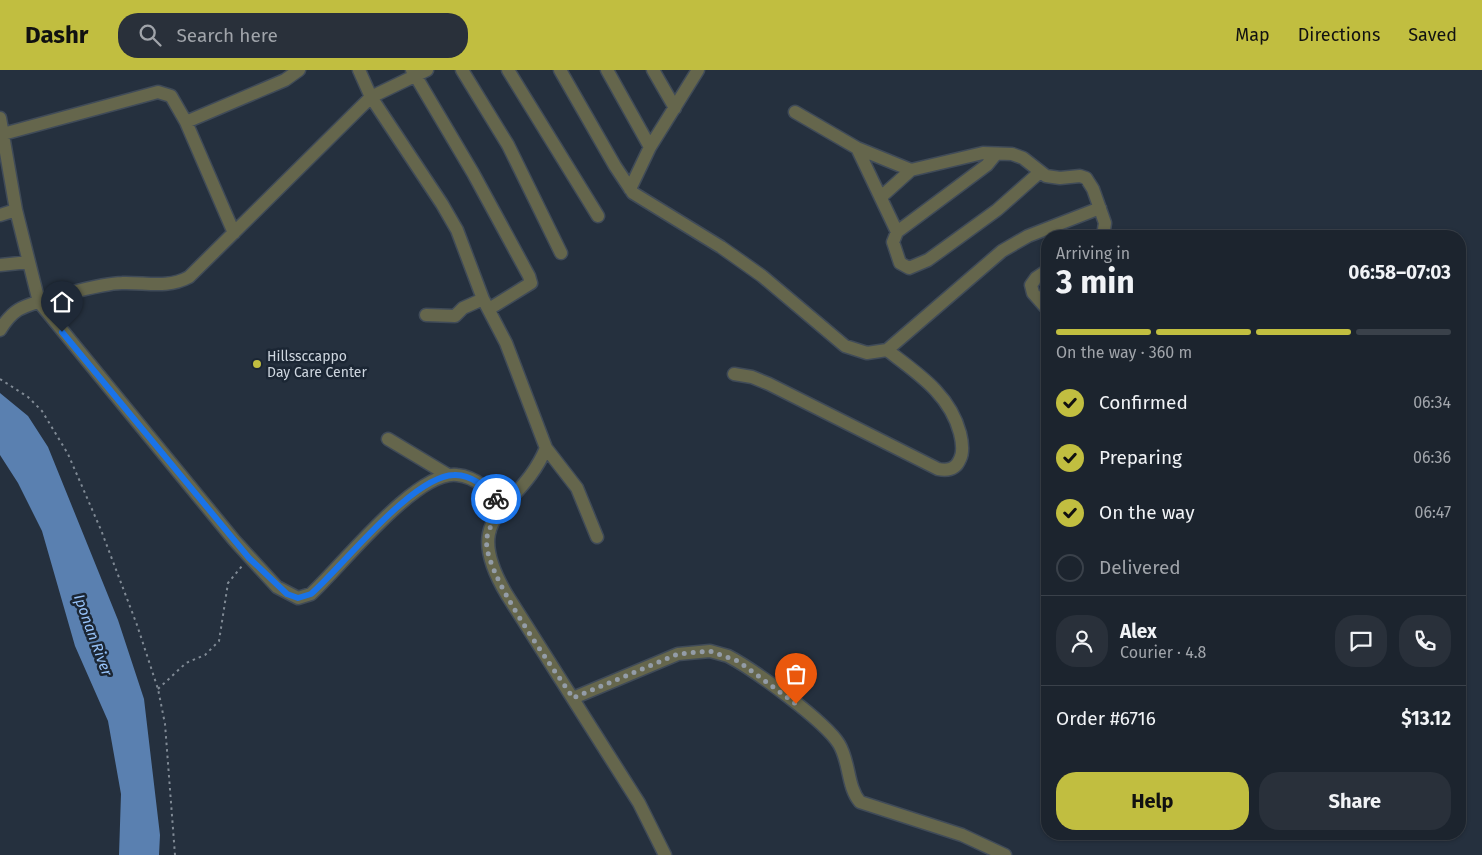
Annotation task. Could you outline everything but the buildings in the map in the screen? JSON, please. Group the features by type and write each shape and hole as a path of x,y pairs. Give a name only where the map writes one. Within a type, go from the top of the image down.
{"street":[{"path":"186,122 285,80 299,70"},
{"path":"358,70 371,97 442,204 457,230 486,304 506,343 546,448 577,488 597,537"},
{"path":"462,70 508,145 561,253"},
{"path":"508,70 598,216"},
{"path":"560,70 630,189 644,201 721,246 762,276 846,346 868,353 887,350 1002,251 1041,231"},
{"path":"607,70 650,147"},
{"path":"653,70 675,108"},
{"path":"630,189 650,147 697,71"},
{"path":"0,330 18,310 39,302 120,283 163,286 182,281 200,268 371,97 418,72 529,276 531,283 486,304 463,308 455,316 426,315"},
{"path":"4,134 158,92 171,96 186,122 234,233"},
{"path":"795,112 857,148 911,170"},
{"path":"0,118 4,134 4,152 16,210 39,302 249,558 287,594 298,598 306,597 320,586 372,529 419,490 448,475 457,474 476,481 504,507"},
{"path":"857,148 897,232"},
{"path":"881,197 911,170 983,153 1017,156 1040,172 1052,177 1080,176 1086,178 1100,208 1104,230"},
{"path":"996,154 987,165 897,232 893,242 900,263 909,268 915,267 997,210 1040,172"},
{"path":"1043,230 1100,208"},
{"path":"0,215 16,210"},
{"path":"0,265 29,262"},
{"path":"1041,275 1031,285 1032,293 1041,303"},
{"path":"734,374 752,377 769,384 938,469 953,468 957,465 962,451 962,440 953,412 934,388 887,350"},
{"path":"388,439 448,475"},
{"path":"546,448 537,464 492,524 487,537 490,562 507,595 639,803 665,855"},
{"path":"573,698 678,654 710,651 728,656 796,704 835,738 840,746 853,788 860,802 962,835 1005,855"}],"path":[{"path":"0,379 28,397 42,411 68,454 101,530 158,688 166,724 175,855"},
{"path":"158,688 186,663 206,655 219,641 228,583 249,558"}],"water":[{"name":"Iponan River","path":"0,393 28,416 48,447 118,620 144,699 160,835 159,855 119,855 121,794 108,721 75,646 42,531 18,483 0,455"}],"way so far":[{"path":"496,499 504,507 492,524 487,537 490,562 507,595 573,698 678,654 693,651 710,651 738,661 796,704"}],"place":[{"name":"Hillssccappo Day Care Center","path":"257,364"}],"route":[{"path":"62,332 249,558 277,587 292,597 302,598 311,594 372,529 419,490 448,475 457,474 476,481 496,499"}]}
